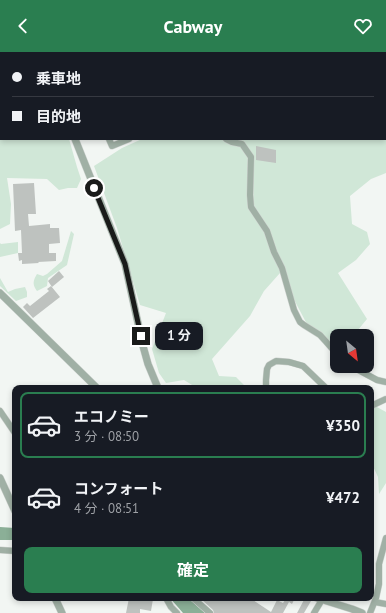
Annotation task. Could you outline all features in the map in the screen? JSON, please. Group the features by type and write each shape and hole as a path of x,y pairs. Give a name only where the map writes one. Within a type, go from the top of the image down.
{"street":[{"path":"75,140 125,264 143,346 148,364 157,385"},
{"path":"109,140 112,146 127,140"},
{"path":"228,140 242,144 251,157 250,196 252,207 267,231 274,252 282,268 294,310 300,322 320,335 330,346"},
{"path":"0,293 94,385"},
{"path":"266,385 267,369 269,365 276,361 289,362 304,366 323,385"},
{"path":"364,373 377,380 386,382"},
{"path":"374,405 386,399"},
{"path":"0,411 12,429"},
{"path":"0,478 12,504"},
{"path":"370,613 375,602 379,584 379,564 386,538"},
{"path":"0,550 12,551"},
{"path":"56,601 62,613"},
{"path":"168,601 177,613"},
{"path":"196,601 210,613"},
{"path":"314,613 320,603 320,601"},
{"path":"326,601 352,608 362,613"},
{"path":"375,602 386,604"}],"shaded area":[{"path":"0,140 69,140 81,179 77,188 59,190 47,179 7,178 11,204 10,224 0,229"},
{"path":"140,140 386,140 386,173 371,179 350,196 352,224 367,232 370,244 356,260 338,273 367,319 359,329 330,329 330,348 309,328 280,273 264,291 250,316 212,359 219,376 236,377 244,385 192,385 184,380 166,383 159,373 152,349 166,313 140,305 117,228 94,166 122,148"},
{"path":"71,231 74,234 67,265 48,278 47,286 37,291 34,286 34,282 37,274 43,276 47,274 62,261"},
{"path":"18,242 18,253 0,257 0,243"},
{"path":"0,278 8,292 25,287 27,297 16,301 0,286"},
{"path":"374,406 386,412 386,483 379,494 378,477 374,468"},
{"path":"0,527 12,528 12,540 0,540"},
{"path":"173,601 191,601 205,613 183,613"}],"building":[{"path":"256,146 276,150 276,163 256,160"},
{"path":"34,183 36,214 28,214 29,226 50,224 50,228 59,228 60,243 49,244 49,253 56,253 56,261 22,264 22,260 19,261 18,253 22,253 21,230 15,231 13,184"},
{"path":"59,271 64,277 52,287 48,281"},
{"path":"51,286 60,297 33,318 23,307 27,303 30,306 49,291 47,289"},
{"path":"128,601 153,601 151,611 140,609 140,613 126,613"},
{"path":"203,601 254,601 271,612 276,601 283,603 284,601 294,601 292,604 289,602 283,613 214,613 213,610"},
{"path":"303,601 311,601 304,613 297,613"}],"route":[{"path":"94,188 125,264 141,336"}]}
